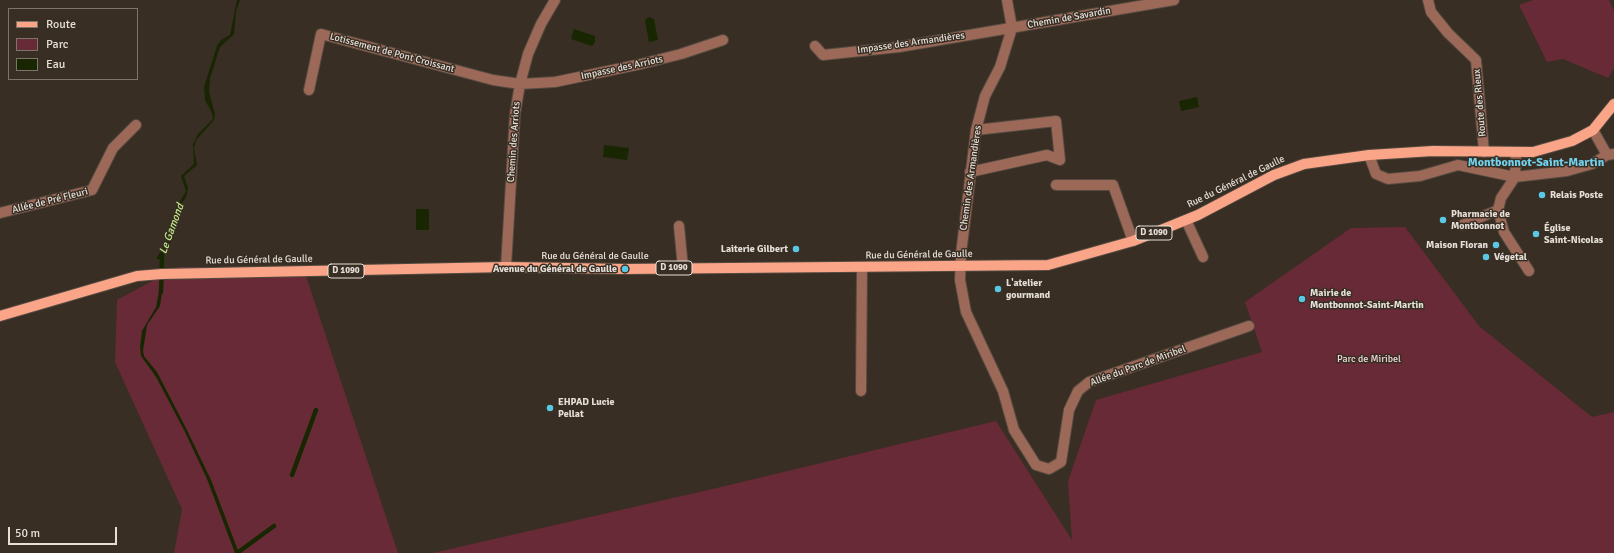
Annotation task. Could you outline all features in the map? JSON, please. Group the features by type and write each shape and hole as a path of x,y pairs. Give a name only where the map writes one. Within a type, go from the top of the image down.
{"main road":[{"name":"Rue du Général de Gaulle","path":"0,316 137,276 506,267 862,268 1048,265 1133,241 1186,220 1235,196 1274,174 1304,164 1369,155 1433,150 1533,152 1572,141 1593,130 1614,104"}],"street":[{"name":"Chemin des Arriots","path":"506,267 515,114 520,84 528,54 541,24 555,0"},
{"name":"Chemin des Armandières","path":"960,266 976,130 985,96 1000,67 1012,28 1007,0"},
{"name":"Chemin de Savardin","path":"1012,28 1169,0"},
{"name":"Route des Rieux","path":"1428,0 1431,12 1448,33 1476,60 1484,152"},
{"name":"Impasse des Armandières","path":"814,46 823,55 899,47 1012,28"},
{"name":"Lotissement de Pont Croissant","path":"309,90 321,34 493,80 520,84"},
{"name":"Impasse des Arriots","path":"520,84 555,82 641,64 681,54 723,40"},
{"path":"970,172 1047,155 1060,160 1056,121 976,130"},
{"name":"Allée de Pré Fleuri","path":"0,213 92,190 113,148 136,125"},
{"path":"1369,155 1376,174 1388,179 1420,176 1458,165 1515,177 1567,171 1592,164 1610,154 1593,130"},
{"path":"1516,152 1515,177 1500,198 1498,210 1504,232 1529,271"},
{"path":"1056,185 1113,185 1133,241"},
{"path":"1462,225 1498,210"},
{"path":"1186,220 1203,257"},
{"path":"679,226 682,268"},
{"name":"Allée du Parc de Miribel","path":"960,266 960,280 966,312 1002,391 1014,430 1036,465 1049,469 1061,462 1069,410 1078,391 1089,382 1249,326"},
{"path":"861,391 862,268"}],"green space":[{"path":"1533,0 1609,0 1614,11 1614,68 1608,78 1563,59 1547,62 1519,5"},
{"name":"Parc de Miribel","path":"1405,227 1479,326 1592,417 1614,412 1614,553 433,553 721,487 996,421 1072,540 1068,481 1096,400 1262,352 1245,302 1351,228"},
{"path":"178,267 303,267 398,553 174,553 182,509 115,362 117,300"}],"water":[{"path":"237,0 240,0 236,11 234,34 220,47 210,78 209,92 215,114 214,120 196,140 194,148 197,165 184,176 188,188 186,197 176,212 170,244 162,259 156,259 167,241 175,210 186,191 181,176 194,164 193,144 198,134 213,119 212,113 205,100 204,87 217,46 221,40 230,35"},
{"path":"649,17 654,19 658,40 649,42 645,20"},
{"path":"574,29 595,36 595,42 592,46 571,39"},
{"path":"1197,97 1199,107 1181,111 1179,101"},
{"path":"604,145 629,148 627,160 603,157"},
{"path":"416,209 429,209 429,230 416,230"},
{"path":"163,285 160,306 147,325 143,351 144,356 157,372 187,430 211,480 239,553 235,553 207,479 184,430 156,377 141,356 140,347 142,331 156,307 160,286"}],"waterway":[{"name":"Le Gamond","path":"161,292 162,255"},
{"path":"292,475 316,410"},
{"path":"237,553 274,526"}],"place":[{"name":"Relais Poste","path":"1542,195"},
{"name":"Pharmacie de Montbonnot","path":"1443,220"},
{"name":"Église Saint-Nicolas","path":"1536,234"},
{"name":"Maison Floran","path":"1496,245"},
{"name":"Laiterie Gilbert","path":"796,249"},
{"name":"Végetal","path":"1486,257"},
{"name":"Avenue du Général de Gaulle","path":"625,269"},
{"name":"L'atelier gourmand","path":"998,289"},
{"name":"Mairie de Montbonnot-Saint-Martin","path":"1302,299"},
{"name":"EHPAD Lucie Pellat","path":"550,408"}],"district":[{"name":"Montbonnot-Saint-Martin","path":"1536,163"}]}
